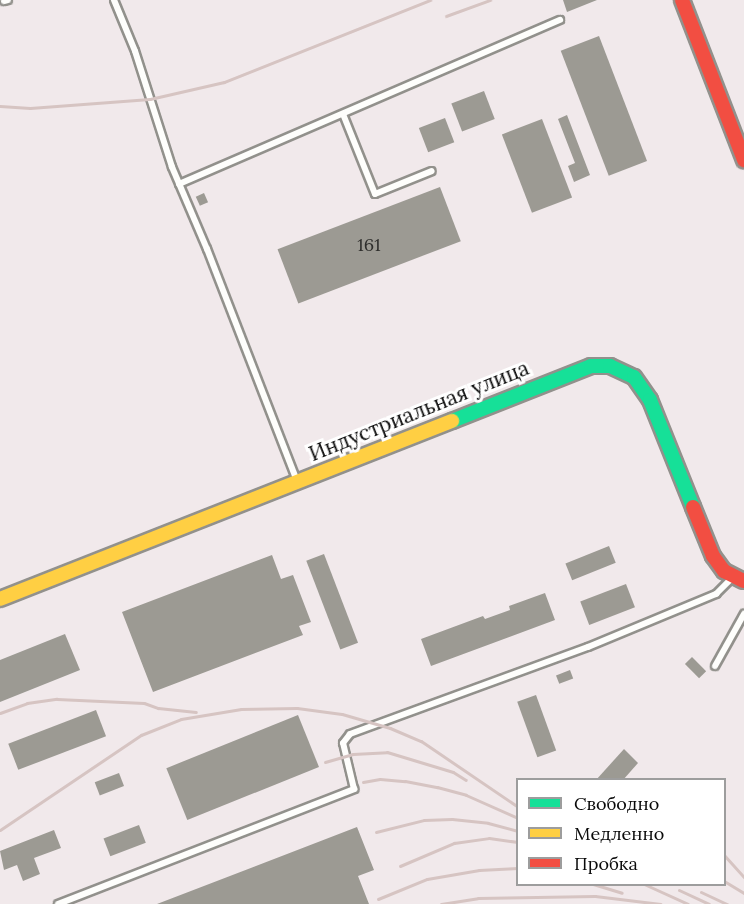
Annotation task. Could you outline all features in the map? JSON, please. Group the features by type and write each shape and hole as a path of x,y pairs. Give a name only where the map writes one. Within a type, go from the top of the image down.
{"street":[{"path":"682,0 744,160"},
{"name":"Индустриальная улица","path":"0,599 591,366 610,366 634,377 650,400 712,556 724,571 739,578"}],"lane":[{"path":"114,0 135,51 179,184 298,481"},
{"path":"179,184 560,20"},
{"path":"342,114 375,194 432,171"},
{"path":"57,904 354,789 343,743 350,734 588,646 716,594 739,578"},
{"path":"716,666 744,614"}],"shaded area":[{"path":"0,0 744,0 744,904 0,904"}],"building":[{"path":"563,0 597,0 567,12"},
{"path":"599,36 647,161 609,176 561,51"},
{"path":"484,91 495,119 462,132 451,104"},
{"path":"567,115 590,175 574,182 568,166 575,163 558,119"},
{"path":"445,118 454,142 428,152 419,128"},
{"path":"542,119 572,197 532,213 502,134"},
{"path":"440,187 461,241 298,304 278,249"},
{"path":"204,193 208,202 200,206 196,197"},
{"path":"609,546 616,563 572,580 565,564"},
{"path":"324,554 358,643 340,649 306,561"},
{"path":"272,555 281,579 293,575 311,622 299,626 303,635 153,692 122,612"},
{"path":"626,584 635,607 589,625 580,602"},
{"path":"545,593 555,620 431,666 421,639 483,616 485,619 510,610 509,606"},
{"path":"65,634 80,670 0,702 0,660"},
{"path":"692,657 706,671 699,678 685,664"},
{"path":"570,670 573,678 559,684 556,675"},
{"path":"536,695 556,750 537,757 517,702"},
{"path":"96,710 106,736 18,770 8,744"},
{"path":"298,715 319,767 187,820 166,768"},
{"path":"624,749 638,763 625,778 598,778"},
{"path":"119,773 124,786 100,795 95,782"},
{"path":"139,825 146,843 110,856 104,839"},
{"path":"357,827 374,870 358,876 369,904 157,904"},
{"path":"54,830 61,848 34,858 40,874 23,881 17,865 4,870 0,851"}],"railway":[{"path":"0,106 30,108 150,99 224,82 430,0"},
{"path":"446,16 490,0"},
{"path":"0,713 27,703 57,699 144,703 158,708 196,712"},
{"path":"0,830 141,735 181,719 241,709 297,708 342,714 390,728 421,741 516,806"},
{"path":"325,762 353,754 387,752 453,772 466,780"},
{"path":"363,782 380,779 437,787 466,795 516,817"},
{"path":"376,832 424,820 452,819 488,823 516,830"},
{"path":"400,866 454,843 489,838 516,842"},
{"path":"726,857 744,877"},
{"path":"378,899 427,879 479,870 516,868"},
{"path":"726,882 744,893"},
{"path":"599,886 622,893"},
{"path":"648,886 688,904"},
{"path":"679,890 709,904"},
{"path":"701,892 727,904"},
{"path":"441,904 478,898 595,896 661,904"}],"traffic: fast":[{"path":"452,421 591,366 610,366 634,377 650,400 693,507"}],"traffic: slow":[{"path":"0,599 452,421"}],"traffic: jam":[{"path":"682,0 744,160"},
{"path":"693,507 713,556 724,571 744,581"}]}
